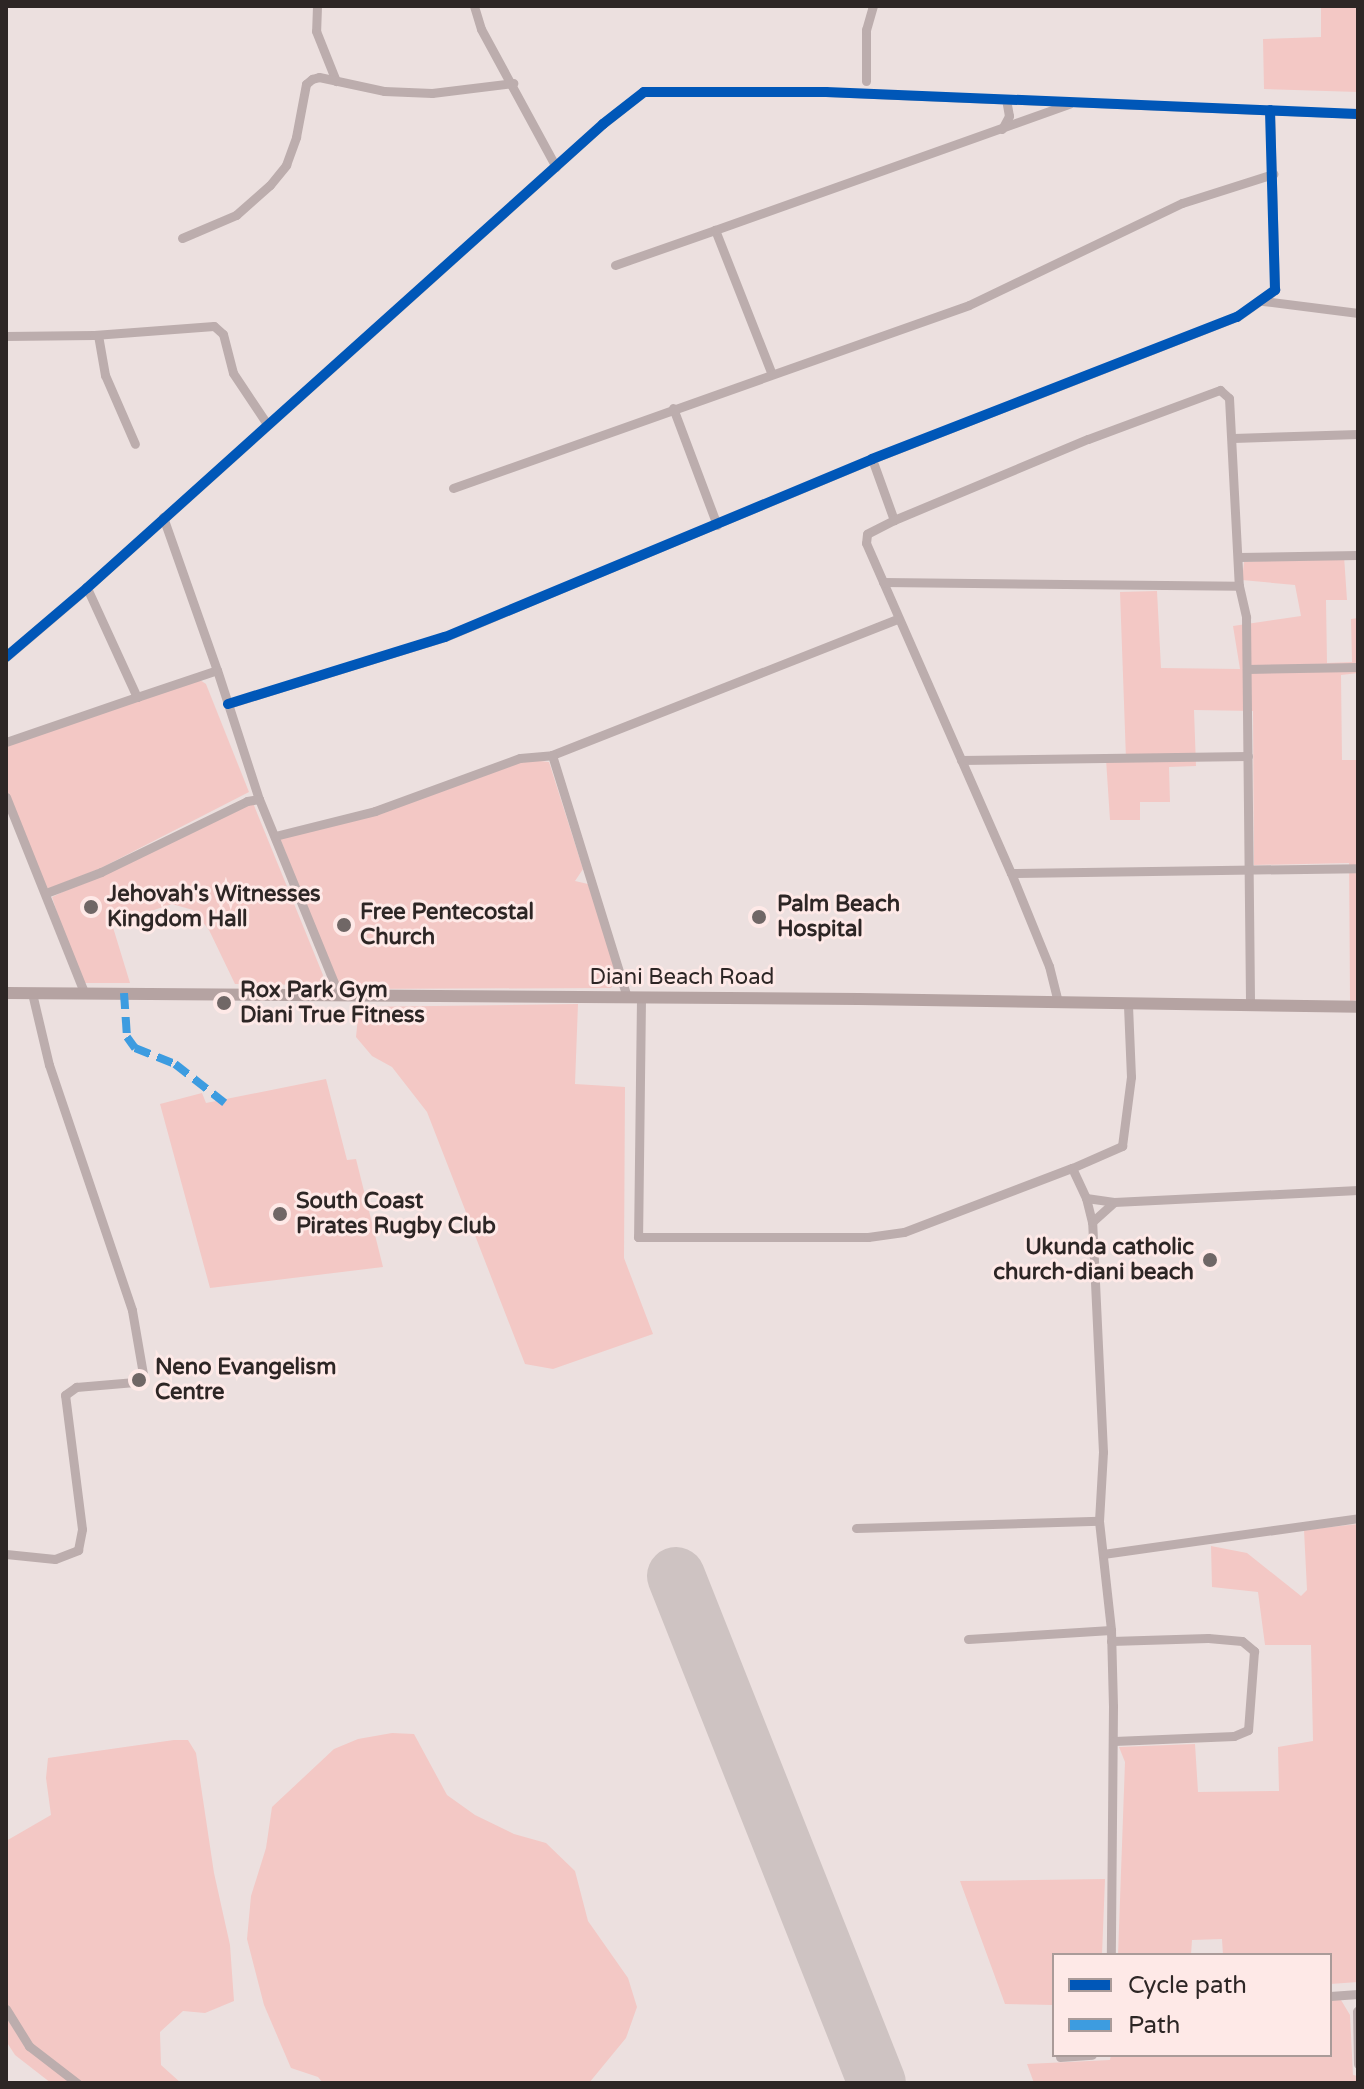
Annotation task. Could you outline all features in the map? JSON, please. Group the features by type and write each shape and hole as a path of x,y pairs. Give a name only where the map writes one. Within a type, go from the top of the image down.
{"main road":[{"name":"Diani Beach Road","path":"6,993 1358,1007"}],"street":[{"path":"317,6 316,31 336,81"},
{"path":"474,6 481,29 556,167"},
{"path":"859,94 866,81 866,30 873,6"},
{"path":"182,238 236,215 255,202 286,165 296,137 306,84 319,77 384,91 432,93 513,83"},
{"path":"866,81 877,95"},
{"path":"6,657 644,92 859,94 1358,114"},
{"path":"1002,129 1009,116 1006,99"},
{"path":"615,265 1076,102"},
{"path":"228,704 445,637 872,459 1237,317 1275,290 1270,110"},
{"path":"453,488 771,372 969,305 1182,203 1273,174"},
{"path":"715,230 771,372"},
{"path":"1263,301 1358,313"},
{"path":"6,336 98,335 214,326 223,334 233,373 267,424"},
{"path":"98,335 105,375 135,444"},
{"path":"1058,1002 1049,966 1011,873 897,619 865,537 894,520 1088,439 1220,390 1229,398 1239,586 1246,617 1250,1006"},
{"path":"673,408 717,525"},
{"path":"1233,438 1358,434"},
{"path":"872,459 894,520"},
{"path":"163,517 259,799 339,995"},
{"path":"1239,557 1358,555"},
{"path":"883,582 1239,586"},
{"path":"87,588 137,697"},
{"path":"275,836 375,811 520,758 552,755 897,619"},
{"path":"1247,669 1358,667"},
{"path":"6,742 217,670"},
{"path":"552,755 634,998 638,1237 868,1237 904,1232 1122,1146 1131,1077 1128,1005"},
{"path":"961,760 1248,756"},
{"path":"6,797 84,992"},
{"path":"46,893 101,872 247,801 259,799"},
{"path":"1011,873 1358,868"},
{"path":"6,1554 55,1559 78,1550 82,1529 65,1395 76,1387 135,1382 143,1374 132,1310 49,1065 32,993"},
{"path":"1072,1168 1086,1198 1092,1222 1103,1452 1099,1521 1111,1636 1114,1741 1111,1953"},
{"path":"1086,1198 1114,1202 1358,1190"},
{"path":"1092,1222 1114,1202"},
{"path":"1103,1554 1358,1518"},
{"path":"856,1528 1099,1521"},
{"path":"968,1639 1111,1636 1208,1638 1242,1641 1254,1651 1248,1730 1234,1736 1114,1741"},
{"path":"1332,1996 1358,1994"},
{"path":"1343,1995 1357,2010 1358,2064"},
{"path":"6,2009 29,2046 77,2083"}],"shaded area":[{"path":"1321,6 1358,6 1358,92 1264,89 1263,39 1321,37"},
{"path":"1344,556 1347,600 1326,600 1327,663 1352,662 1351,619 1358,618 1358,673 1341,675 1342,760 1358,760 1358,1000 1350,1001 1349,863 1254,865 1253,711 1194,710 1196,766 1169,767 1170,802 1140,802 1140,820 1110,820 1106,759 1126,759 1120,592 1157,591 1161,668 1240,669 1233,626 1301,616 1295,585 1242,580 1244,562"},
{"path":"200,680 206,684 249,792 99,869 47,889 6,788 6,746"},
{"path":"523,759 549,762 583,869 575,881 588,884 618,978 611,988 339,989 280,838"},
{"path":"253,803 323,975 321,985 235,984 209,930 193,910 172,904 112,924 130,983 80,983 52,897"},
{"path":"578,1004 575,1084 625,1087 624,1258 653,1334 553,1369 525,1364 427,1112 392,1067 372,1056 356,1037 359,1007"},
{"name":"South Coast Pirates Rugby Club","path":"326,1079 347,1160 356,1159 383,1267 210,1288 160,1104 202,1093 206,1103"},
{"path":"1358,1524 1358,1982 1332,1984 1332,1953 1223,1953 1222,1939 1192,1940 1191,1953 1118,1953 1125,1762 1119,1747 1195,1744 1198,1792 1279,1791 1278,1747 1313,1741 1311,1645 1265,1645 1258,1592 1212,1587 1211,1546 1247,1553 1301,1596 1307,1590 1304,1530"},
{"path":"392,1733 414,1734 447,1795 475,1815 514,1834 546,1843 575,1871 588,1921 628,1978 637,2007 626,2038 589,2083 323,2083 318,2077 291,2068 264,2005 247,1939 251,1896 266,1848 272,1807 334,1749 358,1739"},
{"path":"188,1740 196,1753 214,1873 230,1945 234,2001 205,2013 183,2011 160,2032 161,2065 181,2083 51,2083 15,2055 6,2041 6,1841 51,1815 46,1778 48,1758"},
{"path":"1105,1879 1102,1953 1052,1953 1052,2005 1005,2004 960,1881"},
{"path":"1332,2000 1341,2000 1350,2015 1353,2075 1358,2076 1358,2083 1034,2083 1027,2064 1110,2060 1111,2057 1332,2057"}],"runway":[{"path":"676,1576 877,2083"}],"marked path":[{"path":"124,993 127,1037 135,1048 175,1064 225,1103"}],"cycle path":[{"path":"6,657 87,588 603,124 644,92 826,92 1358,114"},
{"path":"228,704 445,637 872,459 1237,317 1275,290 1270,110"}],"place":[{"name":"Jehovah's Witnesses Kingdom Hall","path":"91,907"},
{"name":"Palm Beach Hospital","path":"759,917"},
{"name":"Free Pentecostal Church","path":"344,925"},
{"name":"Rox Park Gym Diani True Fitness","path":"224,1003"},
{"name":"South Coast Pirates Rugby Club","path":"280,1214"},
{"name":"Ukunda catholic church-diani beach","path":"1210,1260"},
{"name":"Neno Evangelism Centre","path":"139,1380"}]}
